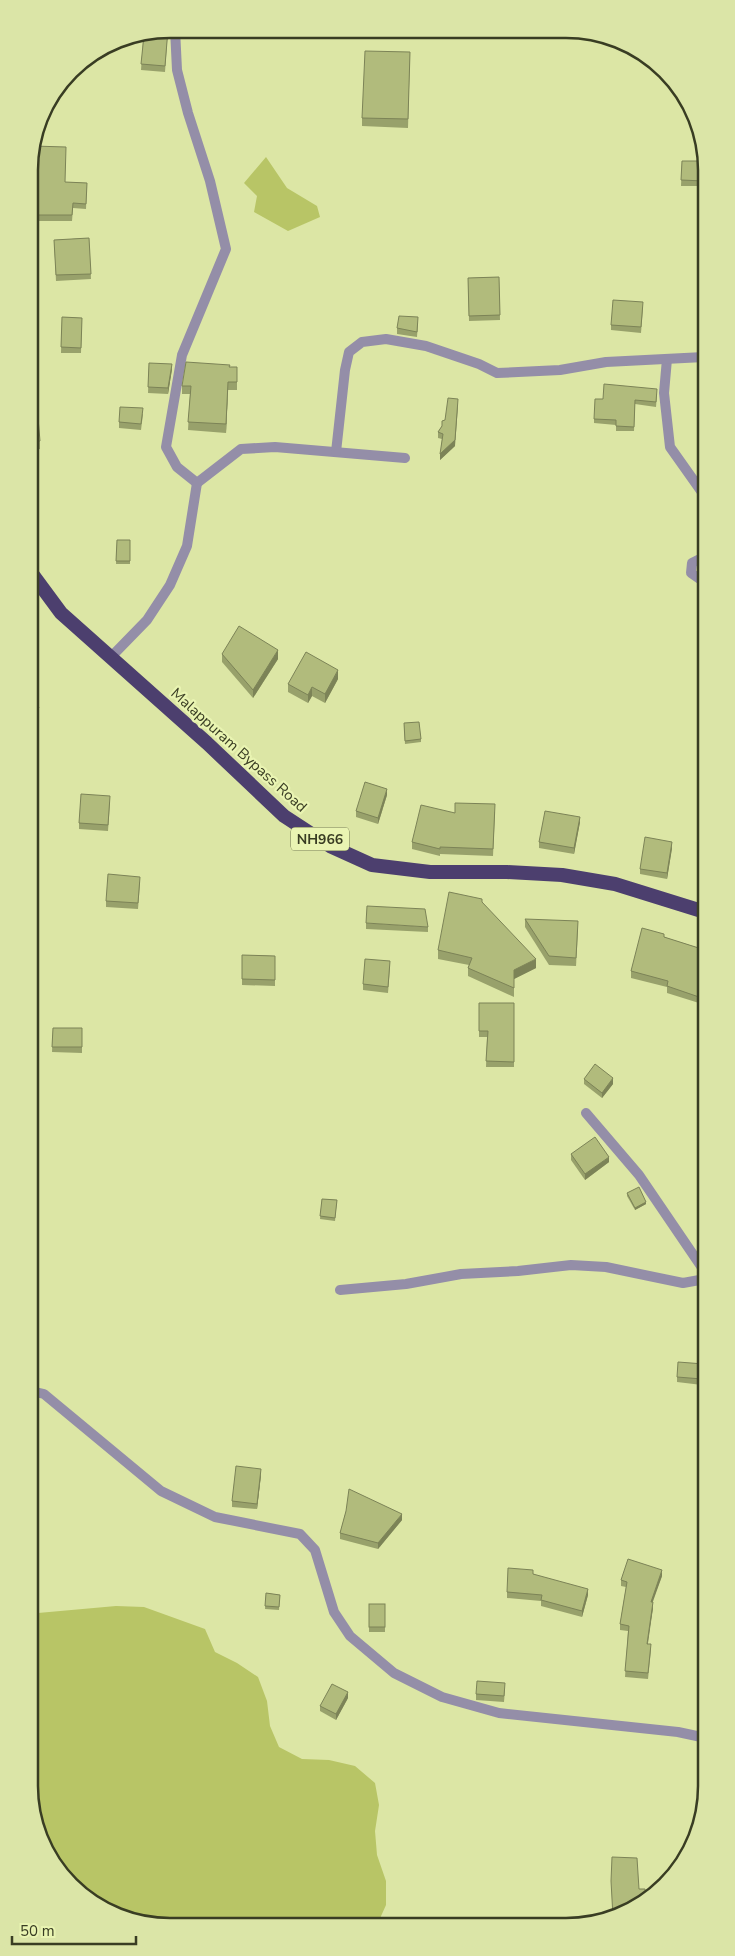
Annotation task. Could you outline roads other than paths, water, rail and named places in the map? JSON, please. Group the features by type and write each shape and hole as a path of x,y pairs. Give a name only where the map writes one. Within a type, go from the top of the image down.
{"highway":[{"name":"Malappuram Bypass Road","path":"38,582 61,613 207,743 284,816 330,846 372,865 430,872 507,872 562,875 615,884 698,910"}],"street":[{"path":"175,38 177,70 188,113 210,181 226,249 182,355 166,447 176,467 197,483"},
{"path":"336,452 345,370 349,352 362,342 386,339 426,346 479,364 497,373 560,370 606,362 698,357"},
{"path":"667,359 664,393 670,447 698,486"},
{"path":"111,657 147,620 170,584 187,546 197,483 241,448 275,447 405,458"},
{"path":"698,560 692,564 691,573 698,578"},
{"path":"586,1112 639,1176 697,1261"},
{"path":"340,1290 406,1284 462,1274 518,1271 571,1265 606,1267 683,1283 697,1281"},
{"path":"38,1393 44,1394 161,1491 216,1517 300,1534 315,1550 334,1612 350,1636 394,1673 442,1698 498,1713 678,1732 697,1736"}]}
